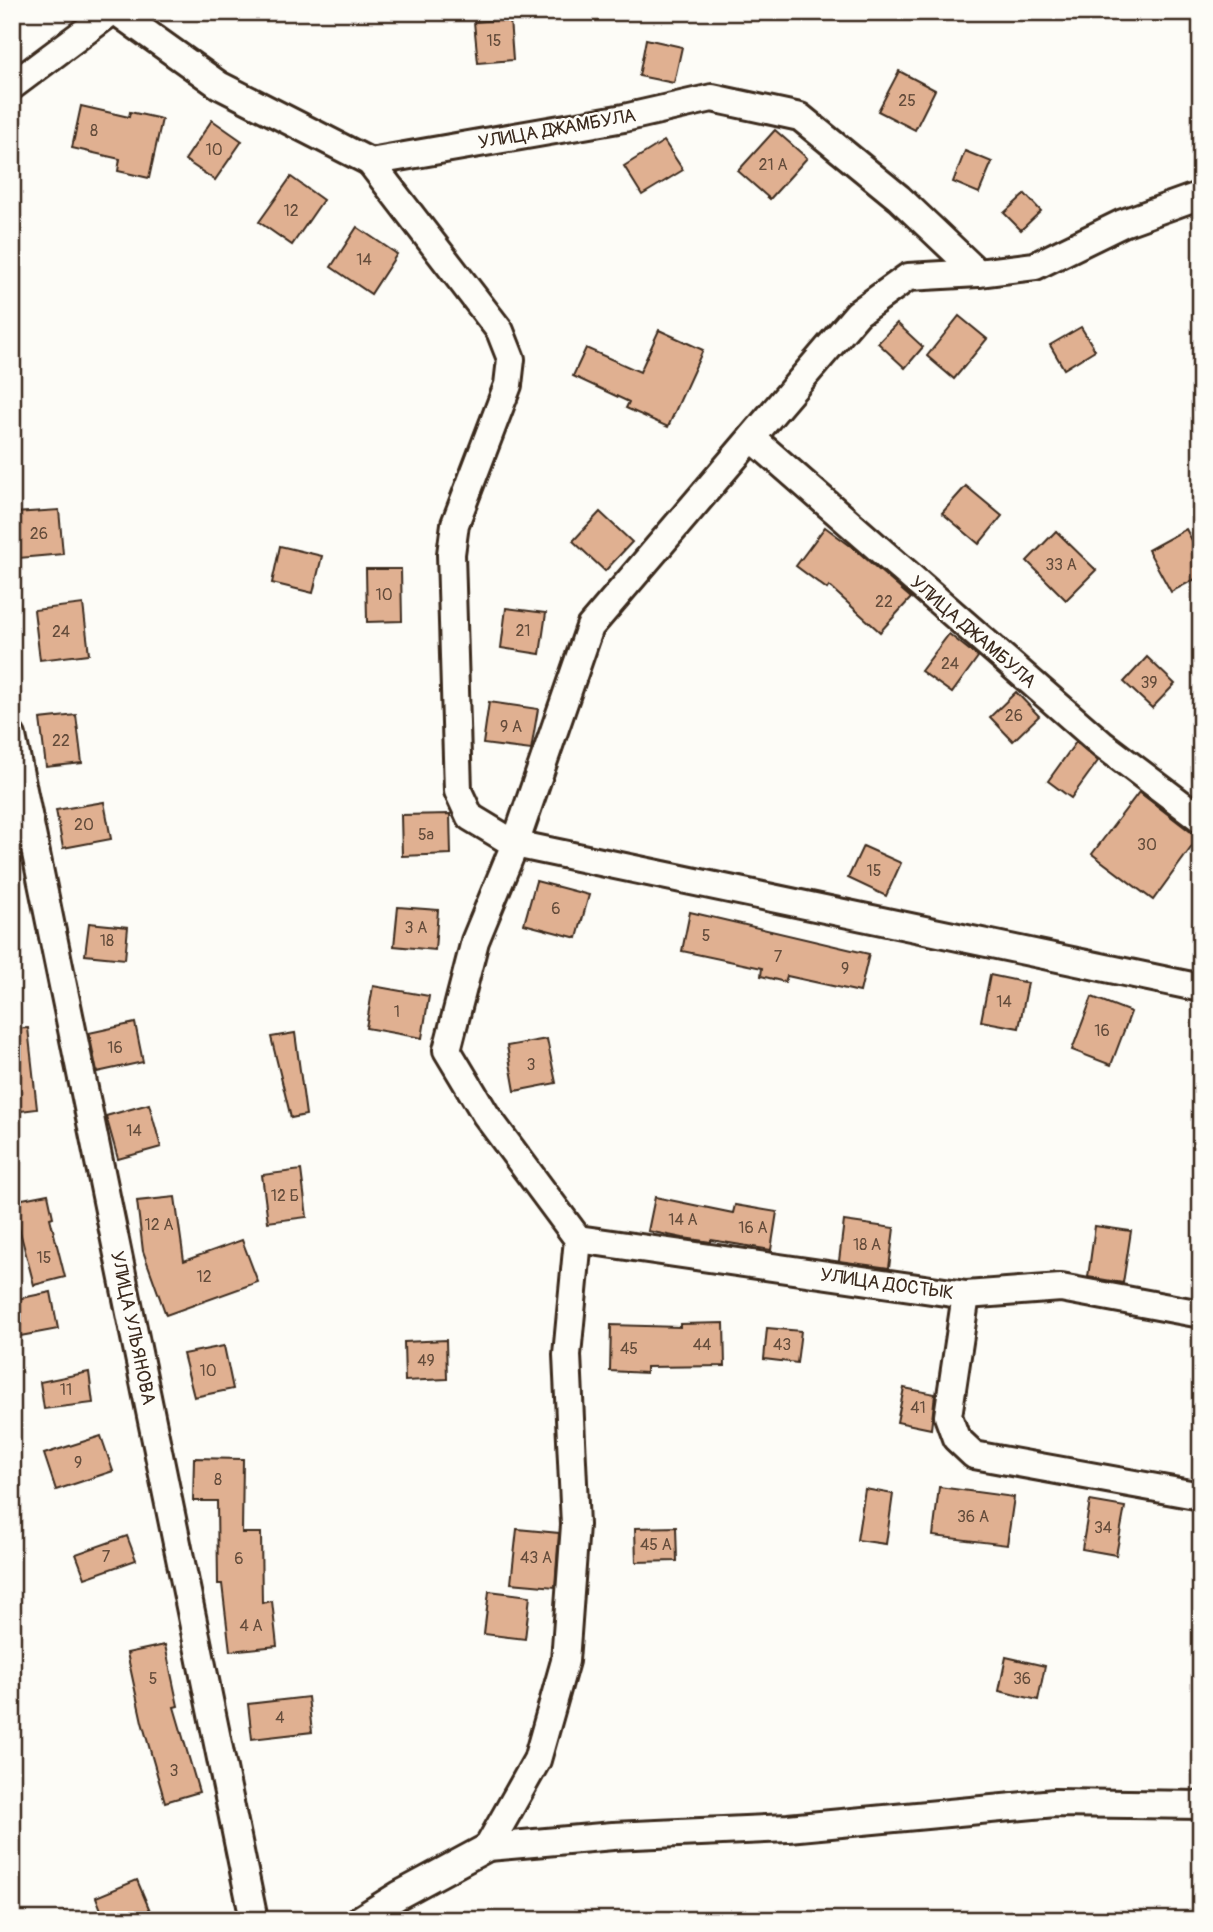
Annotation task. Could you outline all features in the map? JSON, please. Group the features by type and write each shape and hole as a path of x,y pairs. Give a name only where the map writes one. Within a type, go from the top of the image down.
{"street":[{"path":"12,86 111,12"},
{"path":"117,12 219,85 370,162 500,331 511,359 509,385 455,524 451,554 458,791 470,817 515,844 1201,988"},
{"name":"УЛИЦА ДЖАМБУЛА","path":"370,162 624,118 712,99 800,117 899,198 978,273"},
{"path":"488,1847 537,1760 565,1661 575,1525 567,1356 578,1239 486,1115 447,1050 475,940 515,844 590,627 858,313 908,277 1035,267 1123,223 1201,195"},
{"name":"УЛИЦА ДЖАМБУЛА","path":"752,438 1092,735 1201,819"},
{"name":"УЛИЦА УЛЬЯНОВА","path":"12,736 254,1920"},
{"name":"УЛИЦА ДОСТЫК","path":"578,1239 966,1295 948,1416 956,1438 974,1455 1201,1496"},
{"path":"966,1295 1061,1288 1201,1314"},
{"path":"359,1920 488,1847 613,1836 788,1828 1055,1803 1201,1805"}],"building":[{"path":"510,19 513,60 478,63 474,22"},
{"path":"646,39 682,47 674,83 639,76"},
{"path":"899,71 935,90 915,130 878,111"},
{"path":"81,106 129,117 130,112 162,119 149,178 118,171 120,159 72,148"},
{"path":"212,120 242,141 215,180 185,160"},
{"path":"775,130 807,158 770,199 738,171"},
{"path":"664,141 683,170 642,195 624,166"},
{"path":"965,151 992,162 979,193 953,182"},
{"path":"291,177 323,200 292,245 259,222"},
{"path":"1025,194 1041,211 1021,230 1004,213"},
{"path":"357,227 397,254 371,294 331,267"},
{"path":"959,316 987,339 954,379 927,356"},
{"path":"897,323 923,347 905,368 878,343"},
{"path":"1081,327 1095,350 1064,369 1050,345"},
{"path":"659,330 703,350 668,427 626,408 629,402 573,376 586,348 640,372"},
{"path":"966,486 1002,516 979,544 942,513"},
{"path":"59,510 63,554 19,558 15,513"},
{"path":"600,512 632,542 605,571 573,541"},
{"path":"825,527 911,598 880,632 829,586 827,589 796,566"},
{"path":"1186,529 1201,557 1201,576 1171,592 1148,550"},
{"path":"1056,531 1096,570 1066,600 1027,561"},
{"path":"280,546 322,556 313,593 272,583"},
{"path":"366,569 401,569 402,621 367,622"},
{"path":"83,604 89,654 40,660 34,610"},
{"path":"506,608 546,613 540,654 501,648"},
{"path":"949,634 978,657 952,693 921,671"},
{"path":"1147,657 1175,684 1152,708 1124,682"},
{"path":"1016,692 1039,716 1013,741 990,717"},
{"path":"489,702 538,709 531,750 483,744"},
{"path":"76,715 82,763 46,767 40,719"},
{"path":"1076,742 1098,761 1071,798 1048,781"},
{"path":"1139,792 1191,832 1201,834 1153,900 1092,854"},
{"path":"104,802 111,839 63,848 56,810"},
{"path":"450,814 451,854 402,856 401,815"},
{"path":"863,846 901,863 886,896 848,878"},
{"path":"536,881 589,895 577,938 524,924"},
{"path":"398,907 438,910 435,950 394,946"},
{"path":"690,912 869,954 860,992 787,976 785,982 761,976 762,968 682,951"},
{"path":"89,923 128,927 125,959 85,955"},
{"path":"990,975 1028,983 1019,1028 981,1021"},
{"path":"373,986 429,996 422,1038 366,1028"},
{"path":"1092,997 1131,1012 1111,1065 1072,1050"},
{"path":"135,1023 143,1062 97,1072 89,1033"},
{"path":"28,1028 37,1109 12,1112 12,1029"},
{"path":"295,1033 306,1115 291,1118 271,1037"},
{"path":"547,1039 556,1083 515,1091 507,1046"},
{"path":"149,1104 161,1147 118,1159 106,1116"},
{"path":"301,1170 307,1217 268,1222 262,1175"},
{"path":"48,1194 53,1217 50,1218 65,1277 34,1285 18,1224 12,1225 12,1201"},
{"path":"175,1197 184,1261 242,1240 258,1282 166,1315 143,1251 137,1201"},
{"path":"655,1197 733,1213 735,1205 777,1212 771,1250 648,1231"},
{"path":"844,1221 894,1228 889,1268 839,1261"},
{"path":"1095,1226 1131,1231 1123,1283 1088,1277"},
{"path":"51,1292 58,1329 15,1337 12,1300"},
{"path":"724,1323 725,1366 646,1367 646,1373 610,1371 611,1325 680,1327 680,1324"},
{"path":"767,1328 801,1331 797,1363 764,1359"},
{"path":"446,1340 447,1379 405,1381 404,1342"},
{"path":"224,1346 233,1389 194,1397 183,1354"},
{"path":"89,1372 93,1403 44,1409 40,1382"},
{"path":"904,1388 935,1394 931,1429 897,1422"},
{"path":"101,1436 113,1471 56,1490 44,1454"},
{"path":"194,1458 243,1459 242,1533 261,1533 262,1603 272,1601 277,1646 230,1651 222,1584 218,1584 217,1501 193,1501"},
{"path":"939,1487 1014,1497 1007,1545 933,1536"},
{"path":"865,1489 893,1494 886,1544 857,1540"},
{"path":"1090,1501 1125,1507 1116,1555 1082,1549"},
{"path":"676,1527 677,1561 636,1562 635,1528"},
{"path":"517,1529 559,1533 555,1587 511,1583"},
{"path":"127,1536 136,1560 85,1578 76,1554"},
{"path":"489,1591 530,1596 525,1639 484,1634"},
{"path":"165,1645 178,1706 174,1707 199,1792 165,1802 142,1722 127,1653"},
{"path":"1006,1657 1045,1666 1038,1700 999,1691"},
{"path":"308,1697 312,1732 252,1739 248,1704"},
{"path":"137,1880 154,1920 105,1920 96,1897"}]}
